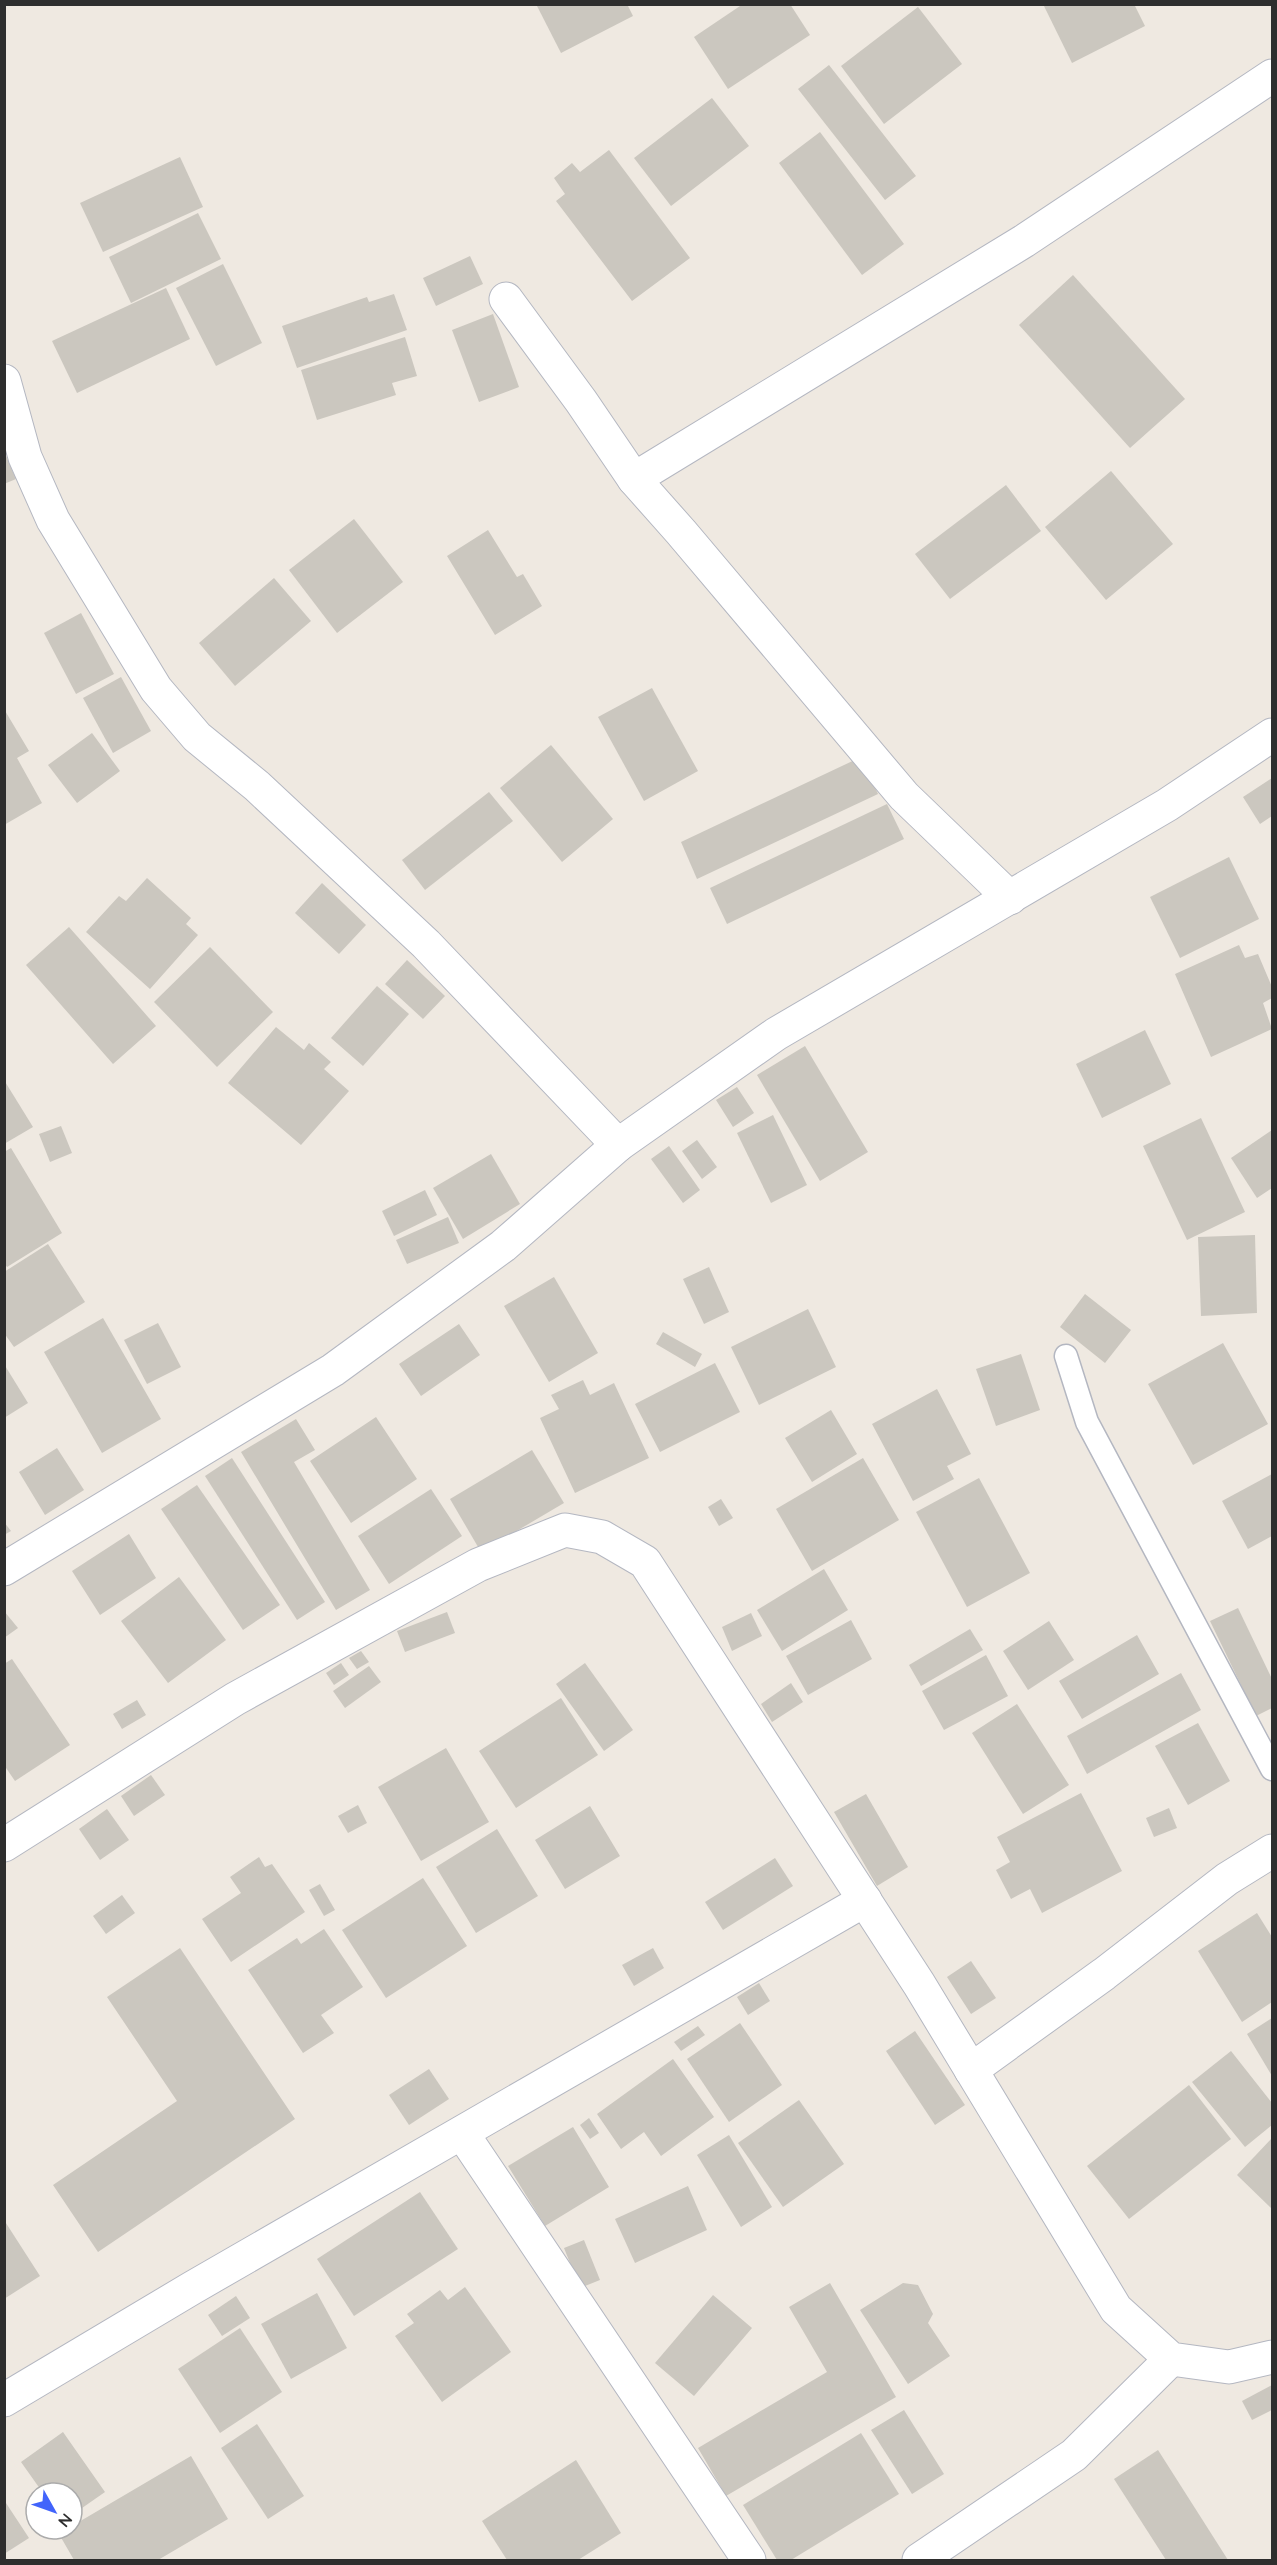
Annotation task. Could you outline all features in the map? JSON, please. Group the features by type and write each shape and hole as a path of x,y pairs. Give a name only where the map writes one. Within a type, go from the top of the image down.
{"street":[{"path":"634,479 1024,241 1272,76"},
{"path":"506,299 581,401 634,479 904,796 1010,898"},
{"path":"4,381 25,457 53,520 156,689 197,737 257,786 426,944 618,1145"},
{"path":"4,1569 333,1370 503,1246 618,1145 776,1034 1167,804 1272,735"},
{"path":"4,1845 246,1693 478,1565 565,1530 602,1537 645,1562 865,1900 1116,2309 1171,2359 1229,2367 1272,2357"},
{"path":"971,2070 1104,1974 1227,1879 1272,1851"},
{"path":"4,2400 192,2288 865,1900"},
{"path":"462,2133 749,2560"},
{"path":"919,2560 1074,2455 1171,2359"}],"lane":[{"path":"1066,1356 1087,1422 1272,1769"}],"building":[{"path":"536,4 627,4 633,16 561,53"},
{"path":"743,4 790,4 810,35 728,89 694,37"},
{"path":"1043,4 1134,4 1145,26 1072,63"},
{"path":"918,7 962,64 884,124 841,66"},
{"path":"829,65 916,176 885,200 798,89"},
{"path":"712,98 749,146 671,206 634,158"},
{"path":"820,132 904,244 862,275 779,163"},
{"path":"609,150 690,258 632,301 556,201 565,194 554,178 572,163 580,172"},
{"path":"180,157 203,207 103,252 80,203"},
{"path":"198,213 221,259 131,303 109,257"},
{"path":"470,256 483,284 436,306 423,278"},
{"path":"223,264 262,343 216,366 176,288"},
{"path":"1073,275 1185,399 1130,448 1019,325"},
{"path":"166,288 190,339 77,393 52,341"},
{"path":"394,294 407,330 297,368 282,326 367,297 369,302"},
{"path":"493,314 519,387 479,402 452,330"},
{"path":"405,337 417,376 392,383 396,395 317,420 301,370"},
{"path":"4,451 16,479 4,484"},
{"path":"1111,471 1173,544 1106,600 1045,527"},
{"path":"1006,485 1041,531 950,599 915,554"},
{"path":"354,519 403,582 337,633 289,570"},
{"path":"488,530 517,577 523,574 542,606 495,635 447,556"},
{"path":"274,578 311,621 235,686 199,643"},
{"path":"81,613 114,674 76,694 44,633"},
{"path":"121,677 151,731 113,753 83,698"},
{"path":"652,688 698,771 644,801 598,717"},
{"path":"4,709 29,751 17,758 42,803 4,825"},
{"path":"92,733 120,771 77,803 48,765"},
{"path":"551,745 613,819 562,862 500,788"},
{"path":"861,757 878,794 697,879 681,842"},
{"path":"1272,778 1272,816 1260,824 1243,797"},
{"path":"489,792 513,821 425,890 402,860"},
{"path":"887,804 904,839 727,924 710,888"},
{"path":"1229,857 1259,919 1180,958 1150,897"},
{"path":"147,878 191,918 186,924 198,935 150,989 86,932 119,896 126,901"},
{"path":"322,883 366,925 339,954 295,913"},
{"path":"69,927 156,1026 113,1064 26,965"},
{"path":"1239,945 1245,958 1258,954 1272,987 1272,998 1263,1003 1272,1029 1211,1057 1175,974"},
{"path":"210,947 273,1012 217,1067 154,1002"},
{"path":"407,960 445,996 423,1019 385,984"},
{"path":"377,986 409,1014 363,1066 331,1038"},
{"path":"276,1027 304,1050 309,1043 331,1062 324,1069 349,1091 301,1145 228,1083"},
{"path":"1145,1030 1171,1084 1102,1118 1076,1064"},
{"path":"805,1046 868,1152 820,1181 757,1075"},
{"path":"4,1080 33,1127 4,1144"},
{"path":"737,1087 754,1113 733,1127 716,1100"},
{"path":"773,1115 807,1185 771,1203 737,1133"},
{"path":"1201,1118 1245,1212 1187,1240 1143,1146"},
{"path":"61,1126 72,1153 50,1162 39,1134"},
{"path":"1272,1130 1272,1188 1257,1198 1231,1158"},
{"path":"697,1140 717,1167 702,1179 682,1151"},
{"path":"669,1146 700,1190 683,1203 651,1159"},
{"path":"11,1148 62,1233 7,1267 4,1263 4,1152"},
{"path":"491,1154 520,1204 463,1239 433,1188"},
{"path":"425,1190 437,1215 394,1236 382,1211"},
{"path":"448,1217 459,1243 407,1264 396,1240"},
{"path":"1255,1235 1257,1313 1201,1316 1198,1237"},
{"path":"48,1244 85,1302 14,1347 4,1333 4,1272"},
{"path":"709,1267 729,1312 704,1324 683,1279"},
{"path":"554,1277 598,1353 549,1382 504,1306"},
{"path":"1085,1294 1131,1330 1105,1363 1060,1327"},
{"path":"808,1309 836,1367 759,1405 731,1347"},
{"path":"103,1318 161,1419 102,1453 44,1352"},
{"path":"158,1323 181,1367 147,1384 124,1340"},
{"path":"459,1324 480,1355 421,1396 399,1364"},
{"path":"663,1332 702,1354 695,1367 656,1344"},
{"path":"1223,1343 1268,1424 1193,1465 1148,1384"},
{"path":"1021,1354 1040,1410 996,1426 976,1369"},
{"path":"715,1363 740,1412 660,1452 635,1404"},
{"path":"4,1364 28,1403 4,1418"},
{"path":"583,1380 590,1395 614,1383 649,1458 575,1493 540,1418 559,1409 551,1395"},
{"path":"937,1389 971,1454 947,1466 954,1479 913,1501 872,1424"},
{"path":"831,1410 857,1454 812,1482 785,1438"},
{"path":"376,1417 417,1479 351,1523 310,1461"},
{"path":"296,1419 315,1450 294,1462 370,1590 336,1610 241,1452"},
{"path":"57,1448 84,1490 45,1515 19,1472"},
{"path":"532,1450 564,1503 481,1552 450,1499"},
{"path":"232,1458 325,1602 297,1620 205,1476"},
{"path":"863,1458 899,1520 812,1571 776,1509"},
{"path":"1272,1474 1272,1536 1248,1549 1222,1501"},
{"path":"979,1478 1030,1573 967,1607 916,1512"},
{"path":"197,1485 280,1605 243,1630 161,1509"},
{"path":"431,1489 462,1536 389,1584 358,1536"},
{"path":"721,1499 733,1518 719,1526 708,1507"},
{"path":"4,1522 11,1531 4,1535"},
{"path":"129,1534 156,1578 100,1615 72,1571"},
{"path":"824,1569 848,1610 782,1651 757,1610"},
{"path":"179,1577 226,1640 168,1683 121,1621"},
{"path":"1238,1608 1272,1679 1272,1708 1256,1716 1210,1621"},
{"path":"4,1611 18,1628 4,1638"},
{"path":"447,1612 455,1633 405,1652 397,1631"},
{"path":"751,1613 762,1636 732,1651 722,1627"},
{"path":"851,1620 872,1659 808,1695 786,1656"},
{"path":"1049,1621 1074,1660 1028,1690 1003,1651"},
{"path":"970,1629 983,1650 921,1686 909,1665"},
{"path":"1137,1635 1159,1674 1082,1719 1059,1681"},
{"path":"361,1651 369,1662 357,1669 349,1658"},
{"path":"986,1655 1008,1696 944,1730 922,1691"},
{"path":"12,1659 70,1745 15,1781 4,1765 4,1664"},
{"path":"341,1663 349,1675 334,1685 326,1673"},
{"path":"585,1663 633,1730 604,1751 556,1684"},
{"path":"369,1666 381,1682 345,1708 333,1691"},
{"path":"1181,1673 1201,1710 1087,1774 1067,1736"},
{"path":"791,1683 803,1702 772,1722 761,1704"},
{"path":"561,1698 598,1755 516,1808 479,1751"},
{"path":"137,1700 146,1715 122,1729 113,1714"},
{"path":"1017,1704 1069,1785 1023,1814 972,1733"},
{"path":"1198,1723 1230,1781 1188,1805 1155,1746"},
{"path":"446,1748 489,1822 421,1861 378,1787"},
{"path":"151,1775 165,1795 134,1816 121,1796"},
{"path":"1081,1793 1122,1871 1042,1913 1030,1889 1011,1899 996,1870 1010,1862 997,1837"},
{"path":"866,1794 908,1867 877,1886 834,1812"},
{"path":"358,1805 367,1823 348,1833 338,1816"},
{"path":"590,1806 620,1856 565,1889 535,1840"},
{"path":"1169,1808 1177,1828 1154,1837 1146,1818"},
{"path":"107,1809 129,1840 100,1860 79,1829"},
{"path":"497,1829 538,1896 476,1933 436,1867"},
{"path":"259,1857 265,1867 272,1864 305,1912 231,1962 202,1919 241,1893 230,1877"},
{"path":"775,1858 793,1886 723,1930 705,1902"},
{"path":"423,1878 467,1946 386,1998 342,1930"},
{"path":"320,1884 335,1910 324,1916 309,1890"},
{"path":"122,1895 135,1913 106,1934 93,1916"},
{"path":"1257,1913 1272,1937 1272,2002 1242,2022 1198,1951"},
{"path":"324,1929 363,1987 321,2015 334,2033 303,2053 248,1970 297,1938 301,1944"},
{"path":"180,1948 295,2119 98,2252 53,2185 177,2101 107,1997"},
{"path":"653,1948 664,1968 634,1986 622,1965"},
{"path":"971,1961 996,1998 971,2014 947,1977"},
{"path":"759,1983 770,2001 748,2015 737,1997"},
{"path":"1272,2018 1272,2076 1247,2034"},
{"path":"740,2023 782,2085 729,2122 687,2059"},
{"path":"698,2026 705,2035 681,2051 674,2042"},
{"path":"915,2031 965,2105 935,2125 886,2051"},
{"path":"1231,2051 1272,2103 1272,2125 1245,2147 1192,2082"},
{"path":"673,2059 714,2117 661,2156 644,2132 621,2149 597,2114"},
{"path":"429,2069 449,2099 409,2125 389,2095"},
{"path":"1189,2085 1231,2139 1129,2219 1087,2166"},
{"path":"799,2100 844,2164 783,2207 738,2143"},
{"path":"589,2118 599,2133 590,2139 580,2125"},
{"path":"573,2127 609,2187 545,2226 508,2166"},
{"path":"729,2135 772,2207 741,2227 697,2155"},
{"path":"1272,2138 1272,2209 1237,2175"},
{"path":"688,2186 707,2230 635,2263 615,2219"},
{"path":"420,2192 458,2249 354,2316 317,2259"},
{"path":"4,2220 40,2276 4,2299"},
{"path":"584,2240 600,2280 580,2288 564,2248"},
{"path":"830,2283 896,2397 726,2496 698,2448 827,2372 789,2307"},
{"path":"903,2283 918,2285 933,2314 928,2323 950,2356 908,2384 860,2310"},
{"path":"465,2287 511,2352 442,2402 395,2336 414,2323 407,2314 440,2290 448,2300"},
{"path":"317,2293 347,2348 291,2379 261,2324"},
{"path":"713,2295 752,2328 694,2396 655,2363"},
{"path":"236,2296 250,2318 222,2336 208,2315"},
{"path":"240,2328 282,2392 220,2433 178,2369"},
{"path":"1272,2385 1272,2410 1252,2420 1242,2401"},
{"path":"904,2410 944,2474 912,2494 871,2430"},
{"path":"257,2424 304,2496 268,2519 221,2448"},
{"path":"63,2432 105,2492 84,2507 84,2481 34,2481 21,2462"},
{"path":"861,2433 899,2494 791,2560 777,2560 743,2505"},
{"path":"1158,2450 1228,2560 1166,2560 1114,2479"},
{"path":"191,2456 228,2519 158,2560 74,2560 63,2541 84,2541 84,2519"},
{"path":"576,2460 621,2533 578,2560 507,2560 482,2521"},
{"path":"4,2500 24,2530 24,2541 4,2554"}]}
